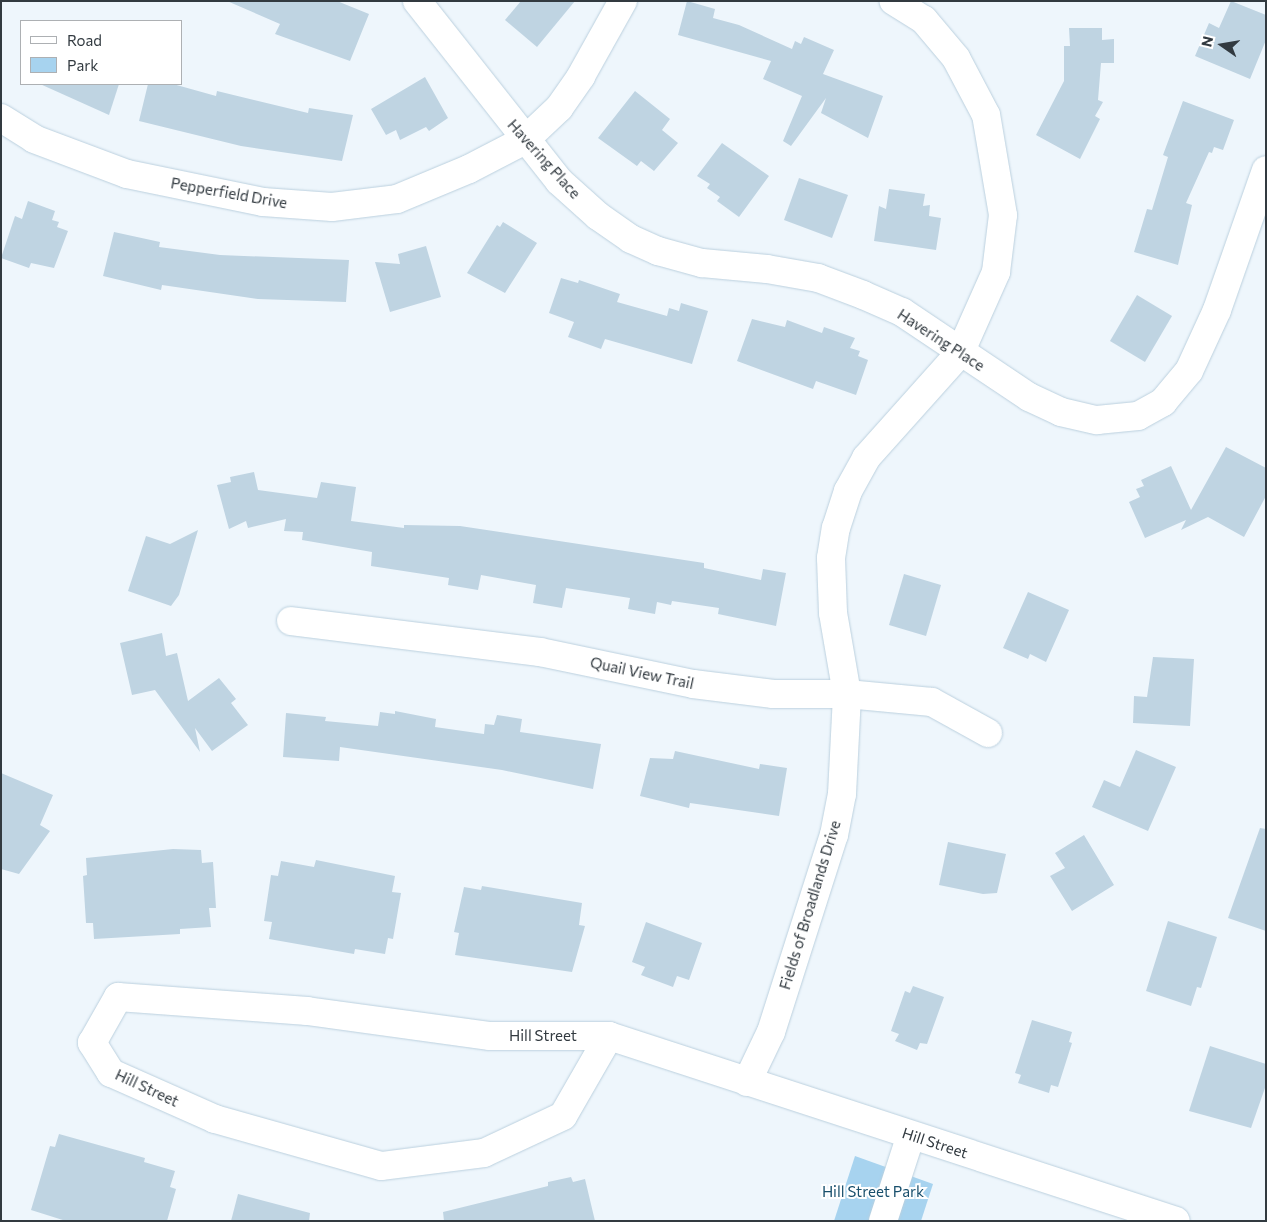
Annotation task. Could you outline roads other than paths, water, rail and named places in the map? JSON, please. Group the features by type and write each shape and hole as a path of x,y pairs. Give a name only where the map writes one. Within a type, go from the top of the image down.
{"street":[{"name":"Havering Place","path":"417,1 524,140 572,193 598,216 632,239 658,251 702,263 767,269 818,278 902,312 960,353 1029,397 1061,412 1097,420 1138,416 1163,402 1189,371 1217,310 1266,170"},
{"name":"Pepperfield Drive","path":"1,118 34,139 127,174 264,202 332,207 397,199 469,169 524,140 559,108 582,76 623,1"},
{"name":"Fields of Broadlands Drive","path":"747,1082 771,1032 834,835 842,794 847,694 833,613 831,558 848,491 866,458 960,353 996,272 1003,215 997,167 986,115 956,58 924,20 893,1"},
{"name":"Quail View Trail","path":"291,620 540,652 693,684 773,694 847,694 932,702 988,733"},
{"name":"Hill Street","path":"609,1036 563,1116 484,1153 381,1166 215,1119 111,1073 92,1043 118,997 306,1012 490,1036 609,1036 1176,1221"},
{"path":"883,1221 911,1135"}],"park label":[{"name":"Hill Street Park","path":"873,1192"}]}
